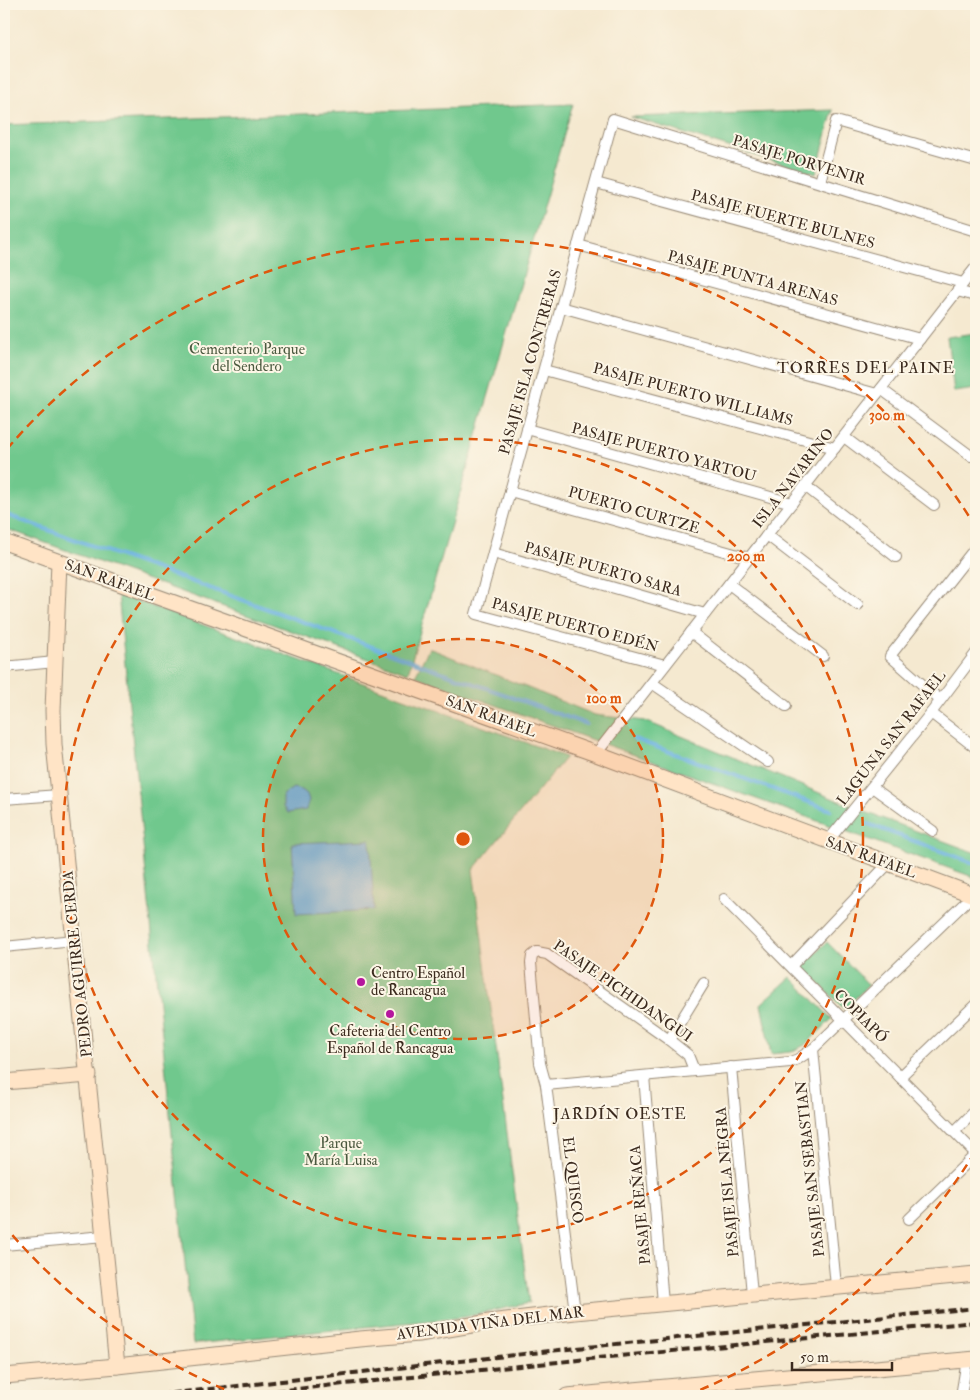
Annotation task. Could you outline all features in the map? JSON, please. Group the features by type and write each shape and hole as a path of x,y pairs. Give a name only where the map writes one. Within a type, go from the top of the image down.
{"street":[{"name":"PASAJE PORVENIR","path":"613,119 976,231"},
{"name":"PASAJE ISLA CONTRERAS","path":"476,614 613,119"},
{"path":"820,182 836,121 976,161"},
{"name":"PASAJE FUERTE BULNES","path":"596,183 960,287 976,296"},
{"name":"PASAJE PUNTA ARENAS","path":"578,245 920,339"},
{"name":"ISLA NAVARINO","path":"596,754 976,267"},
{"path":"561,306 879,392 970,456"},
{"name":"PASAJE PUERTO WILLIAMS","path":"544,370 835,448"},
{"name":"PASAJE PUERTO YARTOU","path":"527,429 792,503"},
{"path":"844,437 934,505"},
{"path":"805,486 896,557"},
{"name":"PUERTO CURTZE","path":"510,491 749,558"},
{"path":"767,535 858,606"},
{"name":"SAN RAFAEL","path":"4,542 596,754 975,895"},
{"path":"940,700 890,656 976,547"},
{"name":"PASAJE PUERTO SARA","path":"493,553 705,614"},
{"name":"PEDRO AGUIRRE CERDA","path":"59,562 53,724 117,1366"},
{"path":"729,584 823,656"},
{"name":"PASAJE PUERTO EDÉN","path":"476,614 665,665"},
{"path":"691,632 786,706"},
{"name":"LAGUNA SAN RAFAEL","path":"828,841 940,700 972,666 976,653"},
{"path":"4,667 54,662"},
{"path":"652,683 768,762"},
{"path":"931,713 976,748"},
{"path":"872,787 933,831"},
{"path":"4,800 59,795"},
{"path":"791,966 889,863"},
{"path":"546,1085 798,1060 813,1049 975,895"},
{"name":"COPIAPÓ","path":"724,899 976,1154"},
{"path":"4,947 74,940"},
{"name":"PASAJE PICHIDANGUI","path":"530,963 534,954 540,952 547,954 669,1040 688,1055 694,1070"},
{"name":"EL QUISCO","path":"530,963 541,1068 546,1085 575,1312"},
{"path":"669,1040 704,983"},
{"path":"900,1077 976,1004"},
{"name":"PASAJE SAN SEBASTIAN","path":"813,1049 836,1286"},
{"name":"PASAJE ISLA NEGRA","path":"732,1067 752,1294"},
{"path":"4,1082 89,1074"},
{"name":"PASAJE REÑACA","path":"644,1076 663,1303"},
{"path":"954,1132 976,1110"},
{"path":"909,1219 976,1154"},
{"path":"4,1245 104,1236"},
{"name":"AVENIDA VIÑA DEL MAR","path":"4,1376 419,1334 489,1322 575,1312 976,1274"},
{"path":"567,1396 971,1360 961,1396"}],"green space":[{"name":"Cementerio Parque del Sendero","path":"573,104 408,673 4,528 4,125"},
{"path":"833,110 816,174 631,117"},
{"path":"976,333 976,389 954,392 947,337"},
{"name":"Parque María Luisa","path":"118,594 566,757 473,870 529,1303 465,1317 193,1344"},
{"path":"429,648 595,715 645,721 868,813 976,853 976,878 415,676"},
{"path":"827,942 869,985 844,1009 802,966"},
{"path":"791,977 832,1019 805,1045 791,1052 771,1054 761,1004"}],"water":[{"path":"293,788 302,790 307,794 309,800 306,810 288,813 283,807 283,795"},
{"path":"370,840 374,910 296,914 292,843"}],"waterway":[{"path":"4,514 586,724"},
{"path":"634,739 831,810"},
{"path":"868,824 976,864"}],"railway":[{"path":"148,1396 577,1348 976,1308"},
{"path":"228,1396 976,1322"}],"place":[{"name":"Centro Español de Rancagua","path":"361,982"},
{"name":"Cafeteria del Centro Español de Rancagua","path":"390,1014"}],"district":[{"name":"TORRES DEL PAINE","path":"866,367"},
{"name":"JARDÍN OESTE","path":"620,1113"}]}
